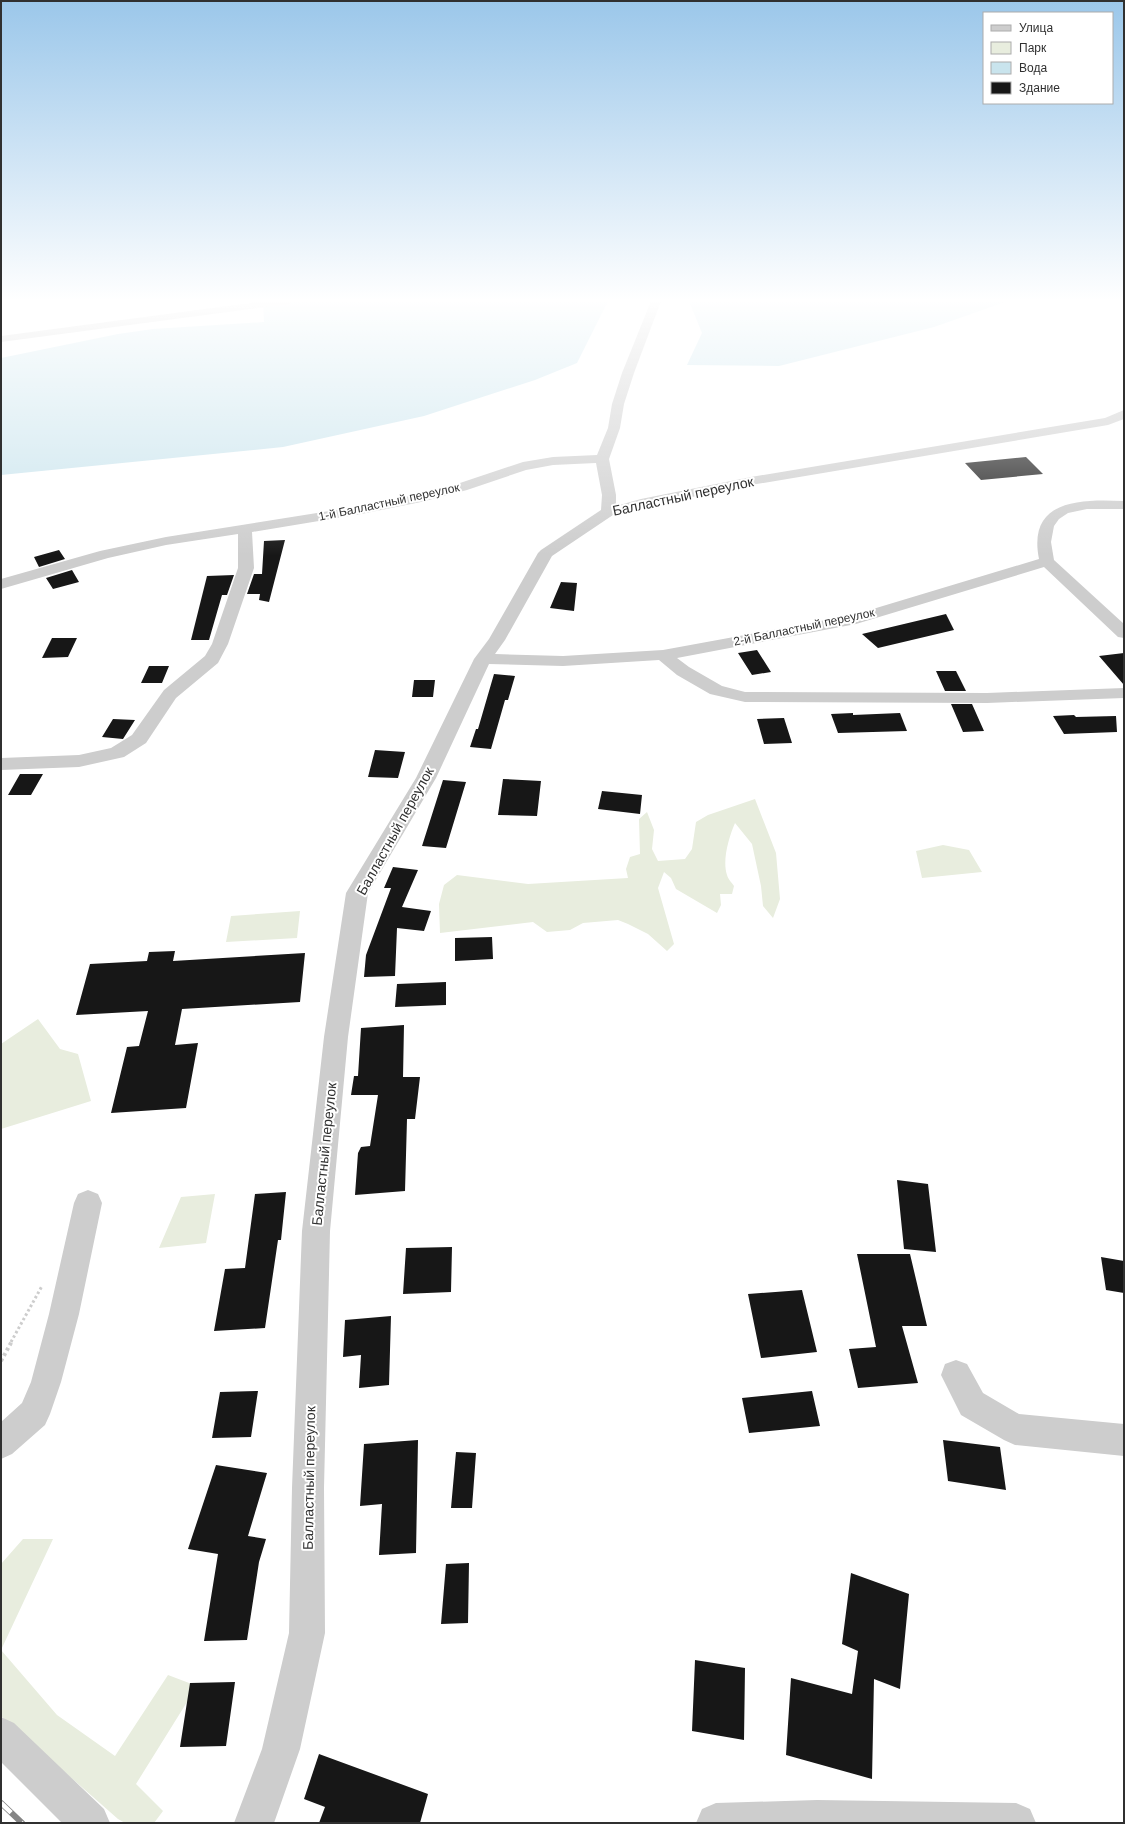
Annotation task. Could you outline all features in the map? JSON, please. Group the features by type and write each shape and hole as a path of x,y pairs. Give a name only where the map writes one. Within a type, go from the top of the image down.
{"street":[{"path":"608,512 610,495 602,459 614,428 618,404 624,386"},
{"name":"Балластный переулок","path":"254,1823 281,1749 307,1633 308,1488 316,1231 336,1036 357,893 426,778 482,659 497,640 546,554 608,512 641,503 751,481 1108,421 1124,414"},
{"name":"1-й Балластный переулок","path":"1,584 105,554 166,541 361,510 421,498 462,487 523,466 553,461 602,459"},
{"path":"1124,505 1076,505 1060,511 1048,522 1044,540 1047,561 1124,633"},
{"path":"1,764 79,761 117,753 139,739 170,694 212,659 220,644 246,568 245,529"},
{"name":"2-й Балластный переулок","path":"482,659 563,661 663,655 856,619 1047,561"},
{"path":"663,655 683,671 716,690 745,697 987,698 1124,693"},
{"path":"1,1443 34,1414 46,1382 64,1314 88,1203"},
{"path":"956,1376 972,1404 1014,1429 1124,1440"},
{"path":"1,1736 90,1823"},
{"path":"716,1823 817,1820 1016,1823"}],"green space":[{"path":"755,799 776,853 780,899 773,918 763,906 761,886 752,844 735,823 729,842 725,863 729,879 734,886 732,894 720,894 721,905 717,913 676,889 671,878 664,872 658,888 674,944 667,951 648,934 618,920 583,923 570,930 547,932 533,922 440,933 439,904 444,885 457,875 528,884 628,878 626,869 630,857 640,854 639,819 647,812 654,830 652,849 658,861 685,859 692,849 696,822 708,815"},
{"path":"943,845 969,850 982,872 922,878 916,851"},
{"path":"300,911 297,938 226,942 231,916"},
{"path":"38,1019 60,1049 78,1054 91,1101 1,1129 1,1044"},
{"path":"215,1194 206,1243 159,1248 181,1197"},
{"path":"23,1539 53,1539 1,1650 1,1564"},
{"path":"1,1650 57,1715 115,1756 168,1675 197,1686 136,1784 163,1811 154,1823 125,1823 118,1819 1,1716"}],"water":[{"path":"1,386 516,386 424,416 283,447 1,475"}],"building":[{"path":"1026,457 1043,474 981,480 965,463"},
{"path":"285,540 269,602 259,600 260,594 247,594 254,574 262,574 264,541"},
{"path":"59,550 65,559 39,567 34,557"},
{"path":"72,570 79,582 53,589 46,578"},
{"path":"234,575 227,595 222,595 209,640 191,640 207,576"},
{"path":"561,582 577,583 574,611 550,608"},
{"path":"946,614 954,630 878,648 862,634"},
{"path":"52,638 77,638 68,657 42,658"},
{"path":"757,650 771,672 752,675 738,653"},
{"path":"1124,653 1124,685 1099,656"},
{"path":"149,666 169,666 162,683 141,683"},
{"path":"936,671 956,671 966,691 945,691"},
{"path":"494,674 515,676 508,700 505,700 491,749 470,747 476,729 478,729"},
{"path":"414,680 435,680 433,697 412,697"},
{"path":"951,704 972,704 984,731 963,732"},
{"path":"853,713 853,715 900,713 907,731 838,733 831,714"},
{"path":"1074,715 1076,717 1116,716 1117,732 1064,734 1053,716"},
{"path":"784,718 792,743 764,744 757,719"},
{"path":"113,719 135,720 123,739 102,737"},
{"path":"375,750 405,752 398,778 368,777"},
{"path":"20,774 43,774 31,795 8,795"},
{"path":"503,779 541,781 537,816 498,815"},
{"path":"443,780 466,782 446,848 422,846"},
{"path":"602,791 642,795 640,814 598,809"},
{"path":"393,867 418,870 402,907 431,911 424,931 397,928 395,976 364,977 366,955 391,888 384,888"},
{"path":"492,937 493,959 455,961 455,938"},
{"path":"175,951 173,961 305,953 300,1002 182,1009 175,1045 198,1043 186,1108 111,1113 127,1047 139,1046 148,1011 76,1015 90,964 147,961 149,952"},
{"path":"446,982 446,1005 395,1007 397,984"},
{"path":"404,1025 403,1077 420,1077 415,1119 407,1119 405,1191 355,1195 358,1153 361,1147 370,1146 378,1095 351,1095 354,1076 358,1076 361,1028"},
{"path":"897,1180 928,1184 936,1252 904,1249"},
{"path":"286,1192 281,1240 278,1240 265,1328 214,1331 225,1269 245,1268 255,1194"},
{"path":"452,1247 451,1292 403,1294 406,1248"},
{"path":"857,1254 910,1254 927,1326 902,1326 918,1383 858,1388 849,1349 876,1347"},
{"path":"1101,1257 1124,1261 1124,1293 1106,1290"},
{"path":"802,1290 817,1352 761,1358 748,1294"},
{"path":"391,1316 389,1385 359,1388 361,1355 343,1357 345,1320"},
{"path":"258,1391 251,1437 212,1438 220,1392"},
{"path":"812,1391 820,1426 749,1433 742,1398"},
{"path":"418,1440 416,1553 379,1555 382,1504 360,1506 364,1444"},
{"path":"943,1440 1000,1447 1006,1490 948,1481"},
{"path":"456,1452 476,1453 472,1508 451,1508"},
{"path":"216,1465 267,1473 248,1536 266,1539 259,1562 247,1640 204,1641 218,1554 188,1549"},
{"path":"469,1563 468,1623 441,1624 446,1564"},
{"path":"851,1573 909,1594 900,1689 874,1679 872,1779 786,1755 791,1678 852,1694 858,1651 842,1644"},
{"path":"695,1660 745,1668 744,1740 692,1731"},
{"path":"235,1682 226,1746 180,1747 190,1683"},
{"path":"319,1754 428,1794 420,1823 319,1823 325,1807 304,1799"}],"railway":[{"path":"1,1803 22,1823"}]}
